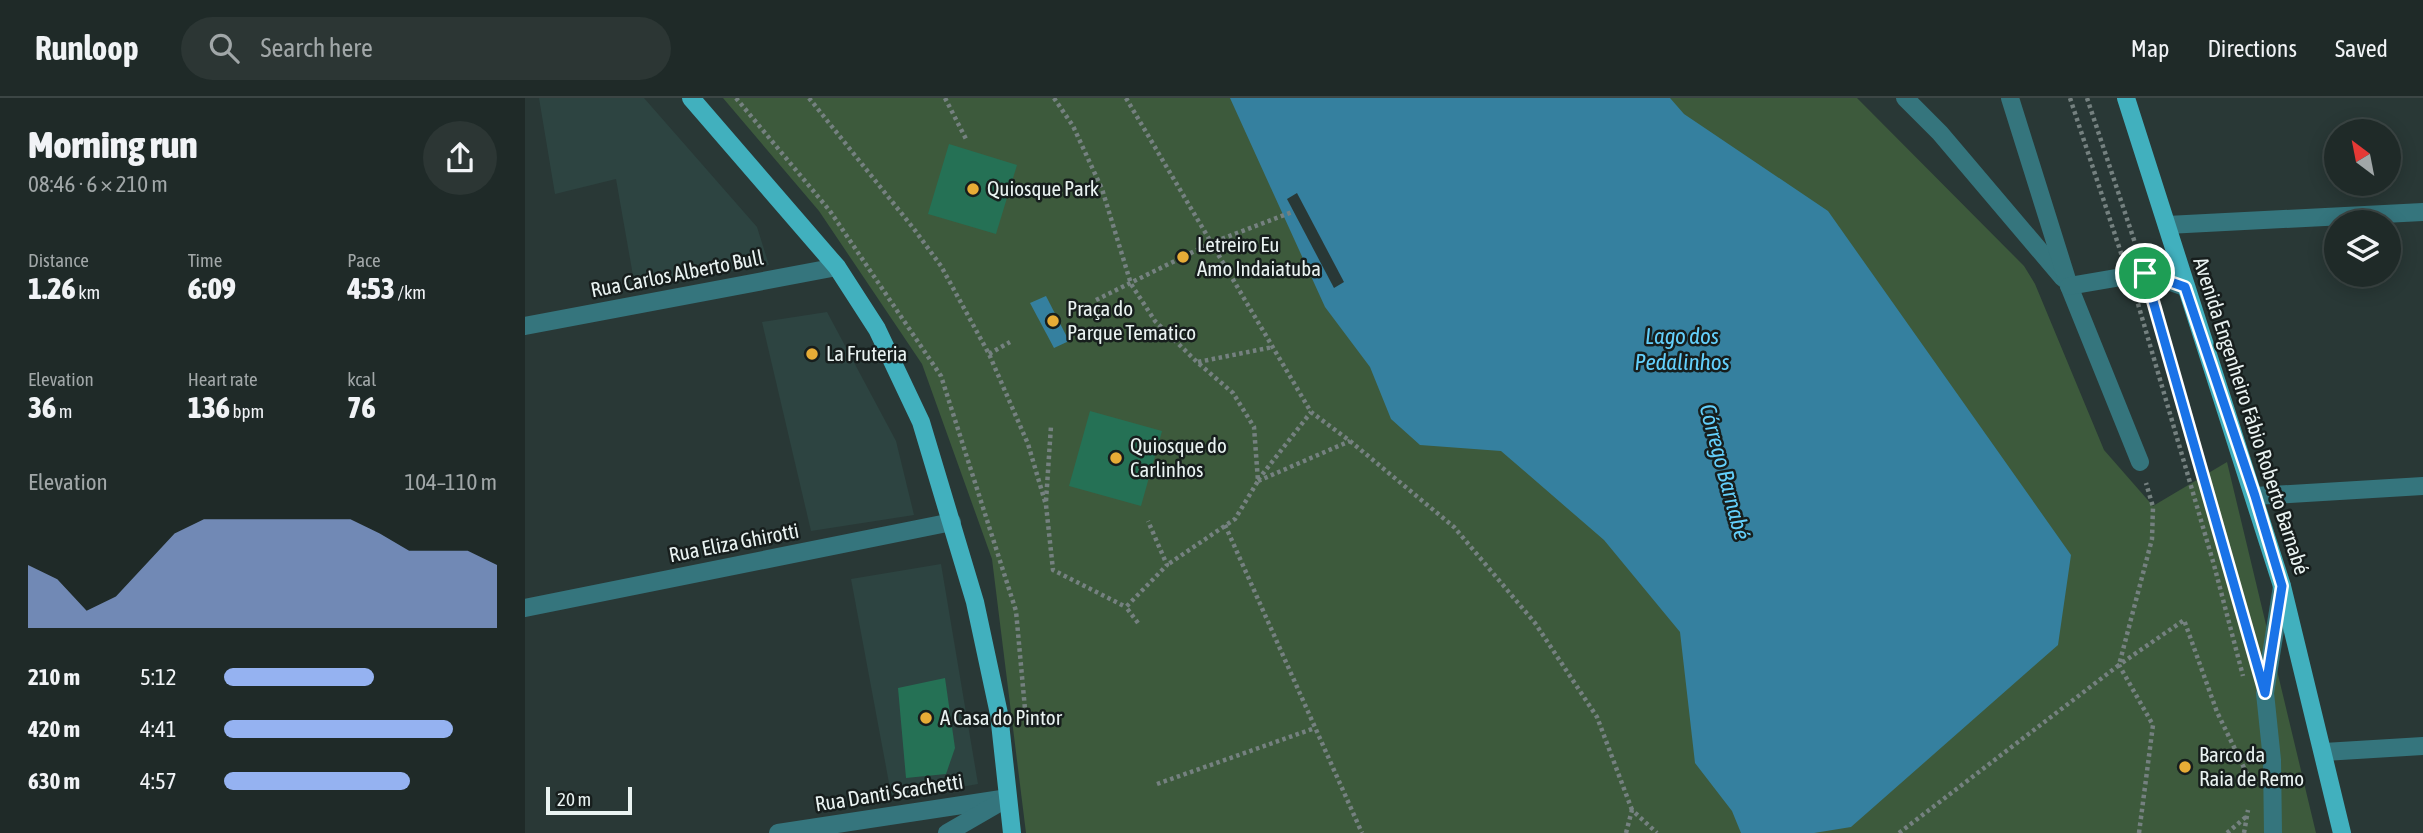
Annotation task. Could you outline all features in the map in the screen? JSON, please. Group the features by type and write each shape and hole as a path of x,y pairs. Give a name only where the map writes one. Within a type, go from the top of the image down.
{"main road":[{"path":"691,98 837,267 877,329 921,422 975,602 999,714 1012,833"},
{"name":"Avenida Engenheiro Fábio Roberto Barnabé","path":"2126,98 2282,586 2342,833"}],"street":[{"path":"1905,98 1940,133 2069,286"},
{"path":"2010,98 2069,286 2140,462"},
{"path":"2167,225 2423,212"},
{"name":"Rua Carlos Alberto Bull","path":"525,326 837,267"},
{"path":"2069,286 2137,275 2185,287"},
{"path":"2255,496 2423,486"},
{"name":"Rua Eliza Ghirotti","path":"525,608 952,522"},
{"path":"2273,833 2272,760 2265,693 2282,586"},
{"path":"2324,752 2423,746"},
{"path":"947,833 1007,797"},
{"name":"Rua Danti Scachetti","path":"778,833 1007,797"}],"path":[{"path":"809,98 941,266 989,354 1028,444 1046,505"},
{"path":"945,98 966,139"},
{"path":"1054,98 1073,126 1102,189 1131,284 1155,321 1233,393 1254,427 1258,481"},
{"path":"1126,98 1311,412 1454,527 1535,623 1597,717 1632,810 1657,833"},
{"path":"2070,98 2137,275 2251,643"},
{"path":"2087,98 2137,275 2245,687"},
{"path":"1096,300 1210,243 1292,212"},
{"path":"989,354 1010,342"},
{"path":"1197,362 1273,347"},
{"path":"1126,607 1167,565 1235,519 1258,481 1311,412"},
{"path":"1051,426 1046,505 1053,570 1126,607 1138,623"},
{"path":"1258,481 1350,441"},
{"path":"2139,833 2153,725 2119,665 2152,539 2153,507 2140,462"},
{"path":"1148,521 1167,565"},
{"path":"1225,525 1362,833"},
{"path":"1899,833 2119,665 2184,620 2217,712 2252,783"},
{"path":"1157,784 1315,728"},
{"path":"1626,833 1632,810"},
{"path":"2227,833 2247,816"}],"shaded area":[{"path":"539,98 644,98 757,227 769,265 635,287 616,179 555,194"},
{"path":"827,312 896,441 914,515 811,531 762,322"},
{"path":"941,564 978,784 892,799 851,579"}],"green space":[{"path":"723,98 1857,98 2024,266 2035,284 2104,450 2153,506 2227,462 2316,833 1026,833 992,559 922,364 819,211"}],"water":[{"name":"Lago dos Pedalinhos","path":"1230,98 1670,98 1684,114 1828,211 2071,555 2058,645 1851,827 1814,833 1741,833 1732,811 1695,763 1680,632 1604,540 1501,451 1420,445 1391,419 1370,367 1325,307"},
{"path":"1046,296 1069,341 1054,348 1030,303"}],"pier":[{"path":"1297,193 1344,282 1334,288 1287,199"}],"building":[{"name":"Quiosque Park","path":"949,144 1017,165 996,234 928,214"},
{"name":"Quiosque do Carlinhos","path":"1090,411 1162,431 1141,506 1069,486"},
{"name":"A Casa do Pintor","path":"945,678 955,748 946,774 906,778 898,688"}],"place":[{"name":"Quiosque Park","path":"973,189"},
{"name":"Letreiro Eu Amo Indaiatuba","path":"1183,257"},
{"name":"Praça do Parque Tematico","path":"1053,321"},
{"name":"La Fruteria","path":"812,354"},
{"name":"Quiosque do Carlinhos","path":"1116,458"},
{"name":"A Casa do Pintor","path":"926,718"},
{"name":"Barco da Raia de Remo","path":"2185,767"}],"route":[{"path":"2145,273 2185,287 2282,586 2265,693 2145,273"}],"water label":[{"name":"Córrego Barnabé","path":"1725,472"}]}
